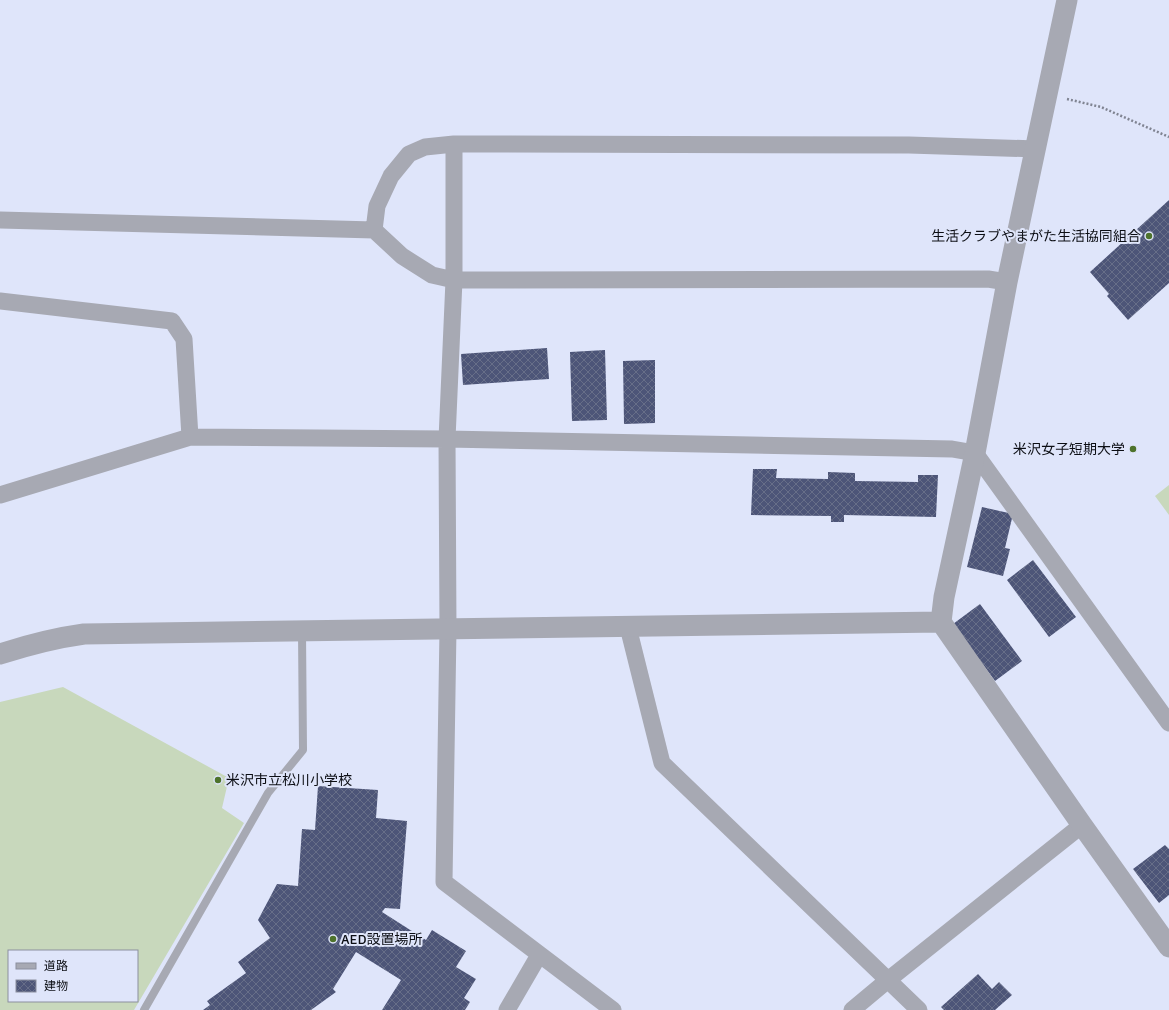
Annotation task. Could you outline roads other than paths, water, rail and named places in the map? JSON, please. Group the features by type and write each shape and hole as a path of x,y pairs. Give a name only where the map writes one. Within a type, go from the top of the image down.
{"street":[{"path":"1067,0 1007,282 975,453 944,597 941,622 1169,947"},
{"path":"374,230 377,206 390,176 409,154 425,147 454,144 909,145 1036,150"},
{"path":"454,144 454,280 446,439 448,629 444,882 613,1010"},
{"path":"0,220 374,230 402,256 432,275 454,280 988,279 1007,282"},
{"path":"0,300 172,321 184,339 190,437"},
{"path":"0,495 190,437 446,439 952,449 975,453 1169,723"},
{"path":"0,654 58,637 84,634 941,622"},
{"path":"628,626 662,763 919,1010"},
{"path":"852,1010 1082,825"},
{"path":"507,1010 539,955"}],"lane":[{"path":"144,1010 268,793 303,750 302,631"}],"place":[{"name":"生活クラブやまがた生活協同組合","path":"1149,236"},
{"name":"米沢女子短期大学","path":"1133,449"},
{"name":"米沢市立松川小学校","path":"218,780"},
{"name":"AED設置場所","path":"333,939"}]}
